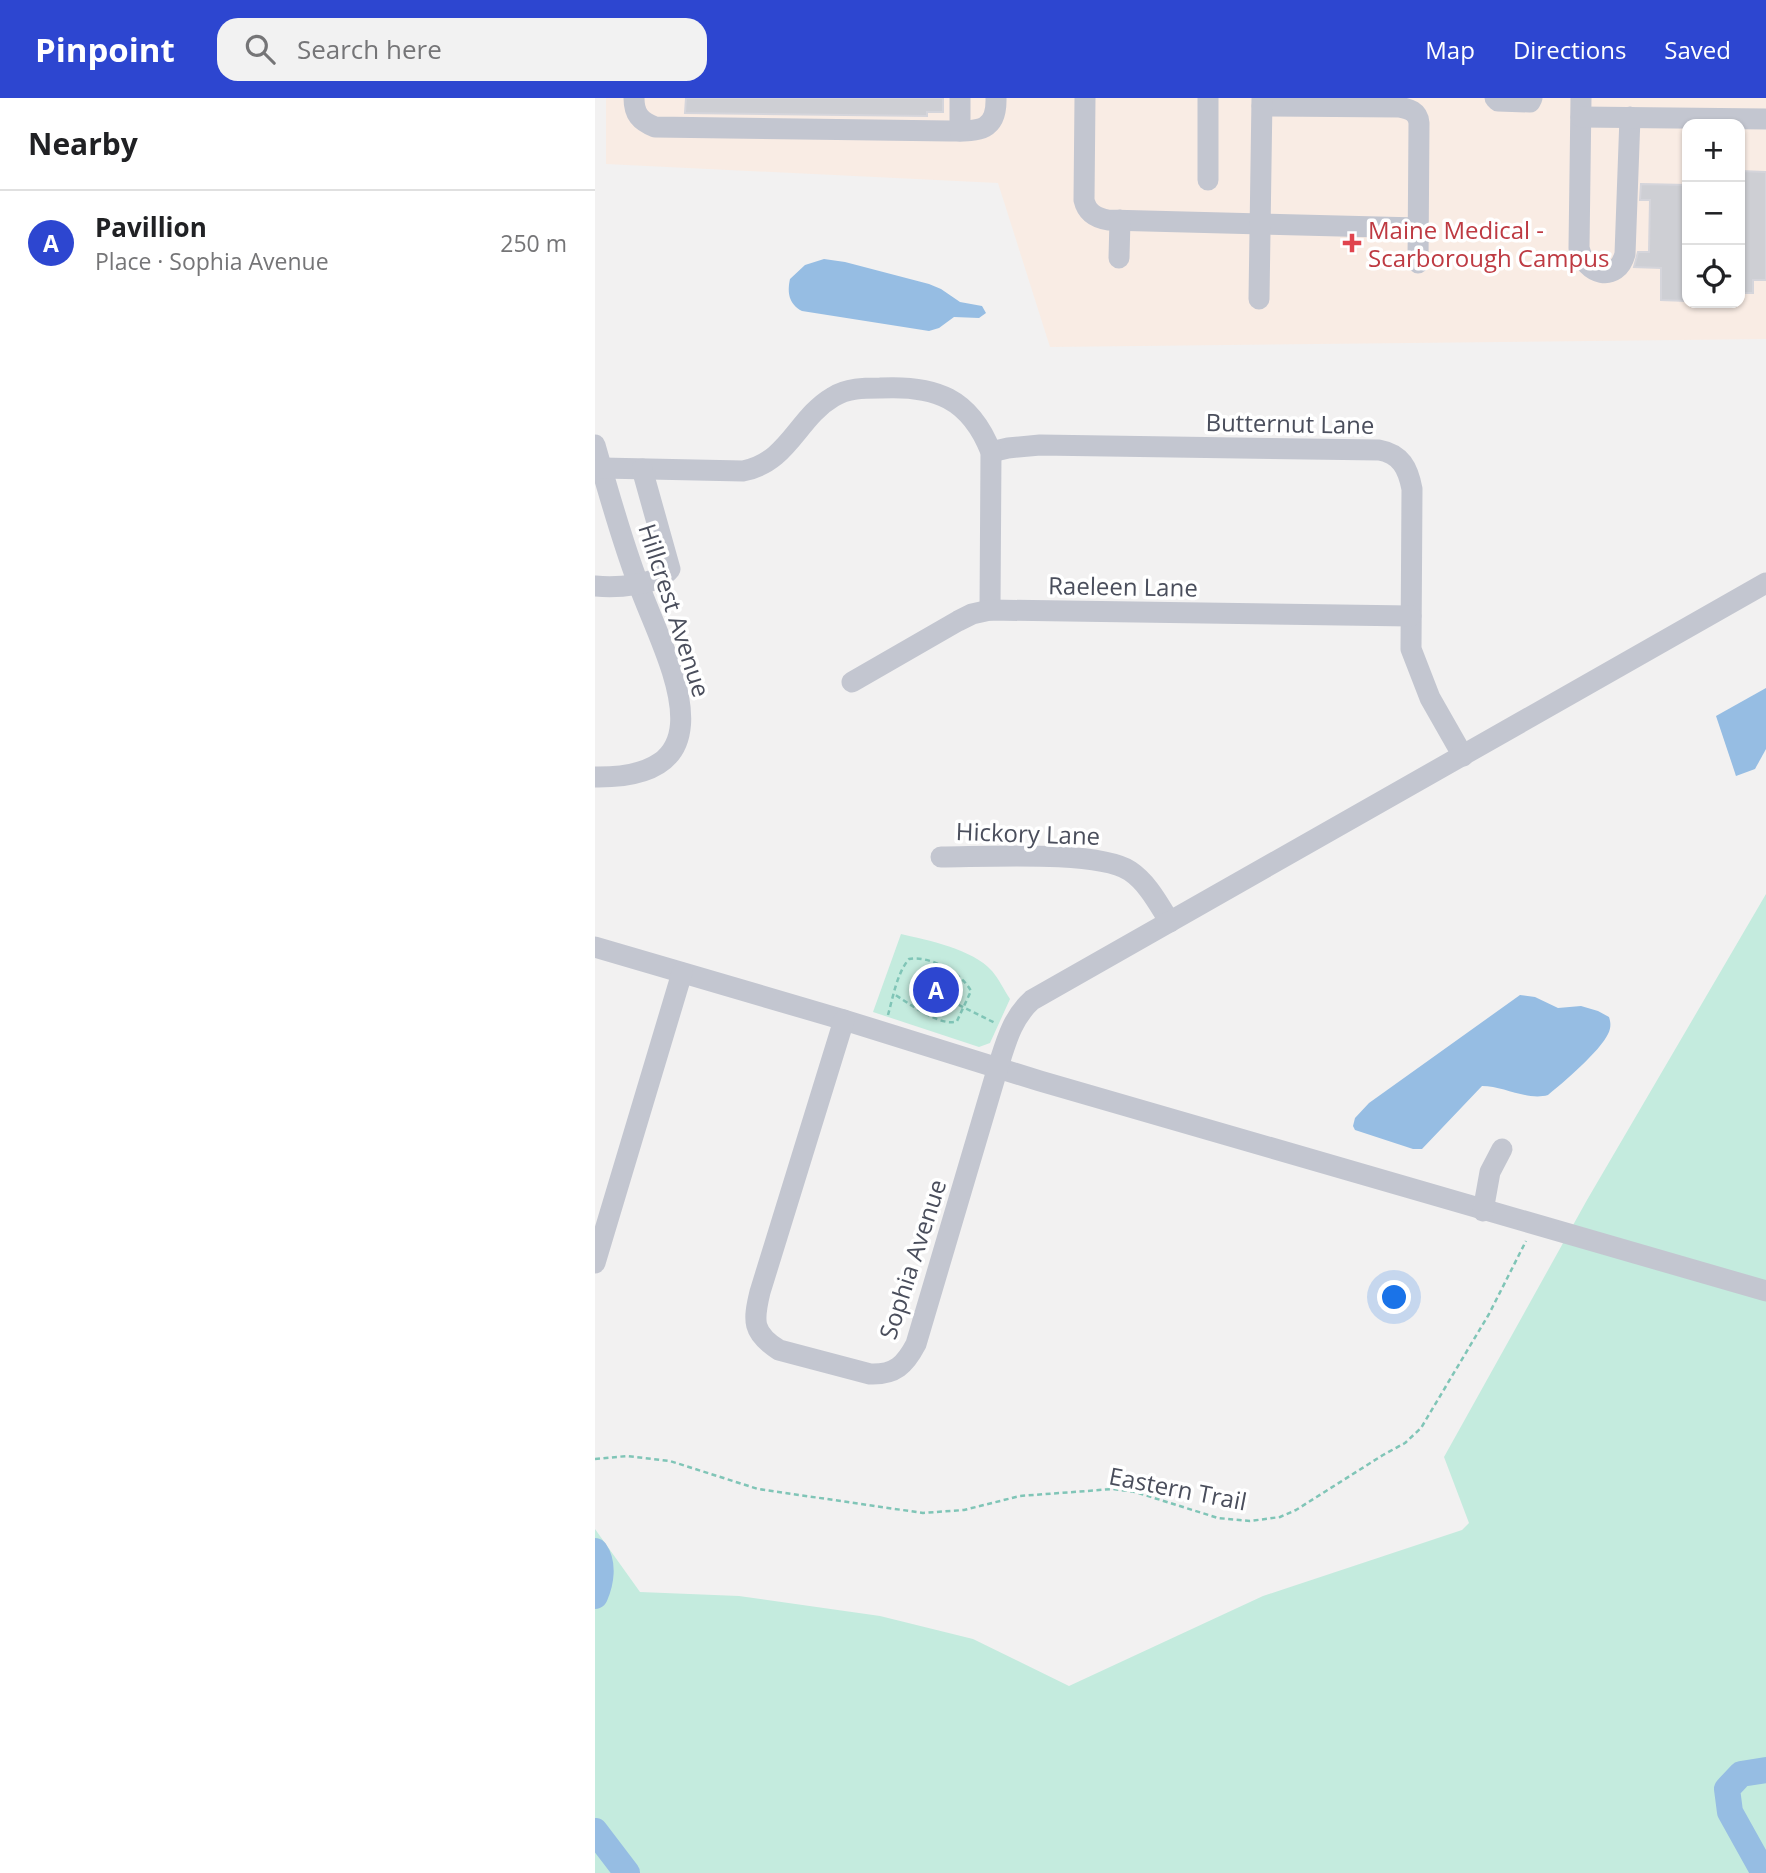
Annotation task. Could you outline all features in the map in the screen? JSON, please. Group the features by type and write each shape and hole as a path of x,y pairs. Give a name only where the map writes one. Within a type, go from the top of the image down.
{"street":[{"path":"634,98 636,115 655,127 960,131 977,131 988,124 996,112 996,98"},
{"path":"960,98 960,131"},
{"path":"1085,98 1085,205 1097,217 1120,220 1418,228"},
{"path":"1208,98 1208,180"},
{"path":"1495,98 1498,101 1530,102 1532,98"},
{"path":"1259,299 1262,102 1412,110 1419,117 1418,263"},
{"path":"1630,117 1625,254 1619,268 1605,272 1588,267 1579,248 1581,108 1630,117 1766,119"},
{"path":"1119,258 1120,220"},
{"path":"602,468 754,469 782,451 808,419 831,397 851,390 882,387 927,389 943,394 957,403 968,415 986,439 991,452 990,610"},
{"name":"Hillcrest Avenue","path":"595,445 638,583 667,656 682,711 681,731 667,754 651,767 625,776 595,777"},
{"name":"Butternut Lane","path":"991,452 1023,445 1389,452 1406,467 1412,489 1411,649 1421,677 1463,756"},
{"path":"595,586 618,587 638,583 664,575 670,569 642,469"},
{"name":"Sophia Avenue","path":"844,1020 756,1308 756,1327 761,1336 779,1350 870,1374 891,1373 911,1355 921,1331 1010,1030 1016,1018 1032,1000 1766,583"},
{"name":"Raeleen Lane","path":"852,682 958,621 990,610 1411,616"},
{"name":"Hickory Lane","path":"941,857 1084,858 1111,862 1132,872 1141,881 1170,922"},
{"path":"595,947 1533,1226 1766,1291"},
{"path":"595,1263 682,973"},
{"path":"1483,1211 1490,1172 1502,1149"}],"path":[{"path":"882,1031 894,995 904,965 909,959 922,958 948,970 970,987 968,1000 957,1021 948,1024 894,995"},
{"path":"951,1001 1010,1030"},
{"name":"Eastern Trail","path":"595,1460 627,1456 670,1461 769,1492 814,1496 923,1513 964,1510 1020,1496 1112,1489 1135,1492 1227,1520 1250,1521 1280,1517 1309,1503 1405,1443 1421,1429 1489,1314 1533,1226"}],"shaded area":[{"name":"Maine Medical - Scarborough Campus","path":"606,98 1766,98 1766,339 1050,347 998,183 606,164"}],"green space":[{"path":"1766,894 1766,1873 595,1873 595,1529 640,1592 739,1596 880,1616 973,1639 1069,1686 1263,1596 1462,1530 1469,1523 1444,1457 1587,1200"},
{"path":"901,934 962,951 984,963 992,971 1010,999 990,1043 979,1047 873,1012"}],"water":[{"path":"824,259 929,284 960,302 982,306 986,313 979,318 954,317 939,328 929,331 802,311 790,298 790,279 805,265"},
{"path":"1766,688 1766,749 1755,769 1736,776 1716,716"},
{"path":"1520,995 1535,997 1558,1008 1581,1006 1598,1011 1609,1017 1609,1032 1590,1057 1548,1095 1524,1095 1482,1086 1422,1149 1413,1149 1355,1130 1355,1118 1369,1103"}],"building":[{"path":"686,98 943,98 943,112 927,112 927,116 685,113"},
{"path":"1745,171 1766,172 1766,280 1753,280 1753,293 1745,293"},
{"path":"1641,184 1682,185 1682,301 1661,300 1661,268 1634,267 1638,252 1649,252 1650,200 1640,200"},
{"path":"927,977 950,991 945,1003 921,989"}],"waterway":[{"path":"595,1551 601,1573 595,1596"},
{"path":"1764,1873 1730,1812 1727,1789 1741,1774 1766,1770"},
{"path":"595,1831 627,1873"}],"place":[{"name":"Maine Medical - Scarborough Campus","path":"1352,243"},
{"name":"Pavillion","path":"936,990"}]}
